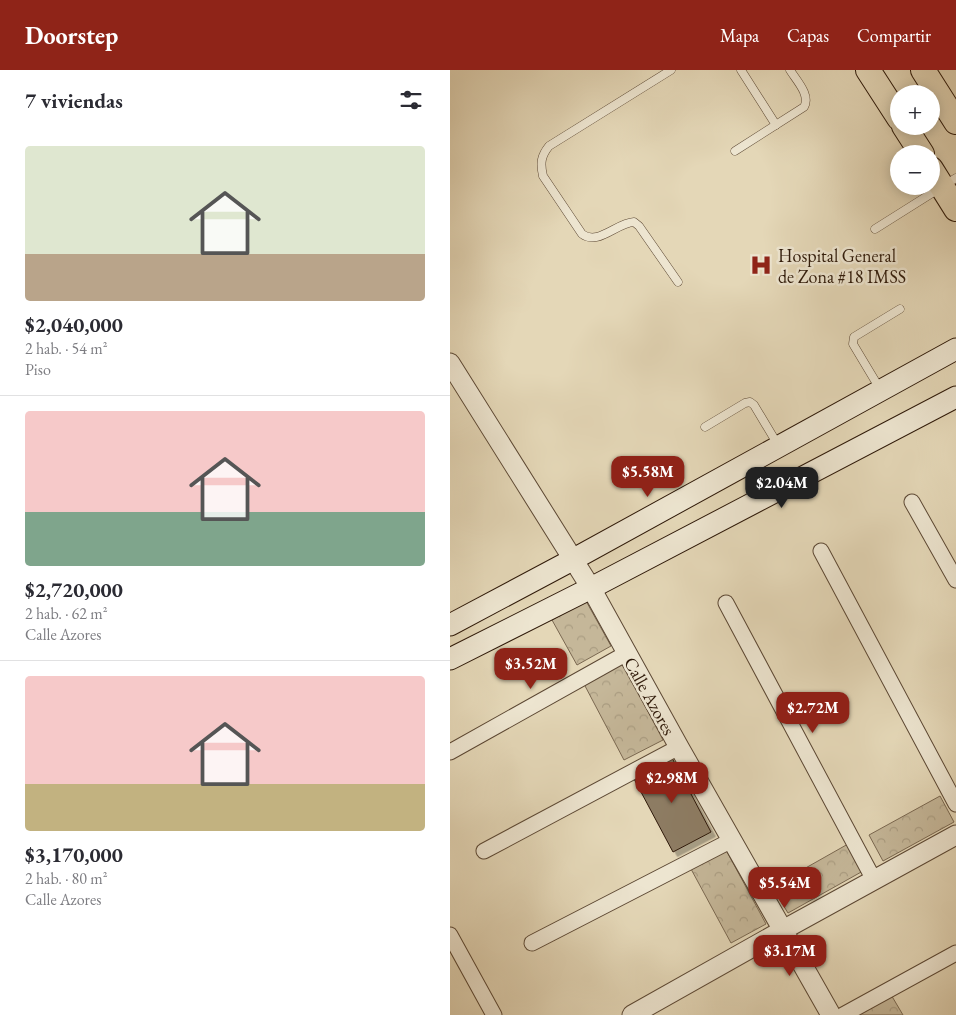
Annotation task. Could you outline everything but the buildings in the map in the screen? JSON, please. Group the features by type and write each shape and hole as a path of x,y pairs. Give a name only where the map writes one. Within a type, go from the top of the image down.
{"main road":[{"path":"868,70 890,104"},
{"path":"924,70 956,122"},
{"path":"943,178 956,209"},
{"path":"450,625 574,560 956,350"},
{"path":"450,659 591,588 956,397"}],"street":[{"name":"Calle Azores","path":"450,363 591,588 679,748 831,1015"},
{"path":"912,502 956,580"},
{"path":"821,551 956,804"},
{"path":"726,603 874,880"},
{"path":"450,752 627,653"},
{"path":"484,851 679,748"},
{"path":"632,1015 956,835"},
{"path":"532,943 732,840"},
{"path":"450,935 494,1015"},
{"path":"843,1015 956,953"}],"lane":[{"path":"671,70 549,146 542,155 540,166 543,176 582,234 587,238 597,238 621,225 634,222 639,226 678,282"},
{"path":"741,70 776,125"},
{"path":"736,151 806,104 805,93 790,70"},
{"path":"875,229 943,178"},
{"path":"880,391 853,344 853,339 900,309"},
{"path":"705,427 745,403 750,402 754,405 779,447"}],"green space":[{"path":"586,601 611,646 577,665 552,620"},
{"path":"623,664 663,740 624,760 584,684"},
{"path":"940,796 954,822 883,861 869,835"},
{"path":"848,844 863,871 788,913 772,887"},
{"path":"726,850 766,924 731,943 691,869"},
{"path":"890,993 903,1015 850,1015"}],"place":[{"name":"Hospital General de Zona #18 IMSS","path":"761,265"}]}
